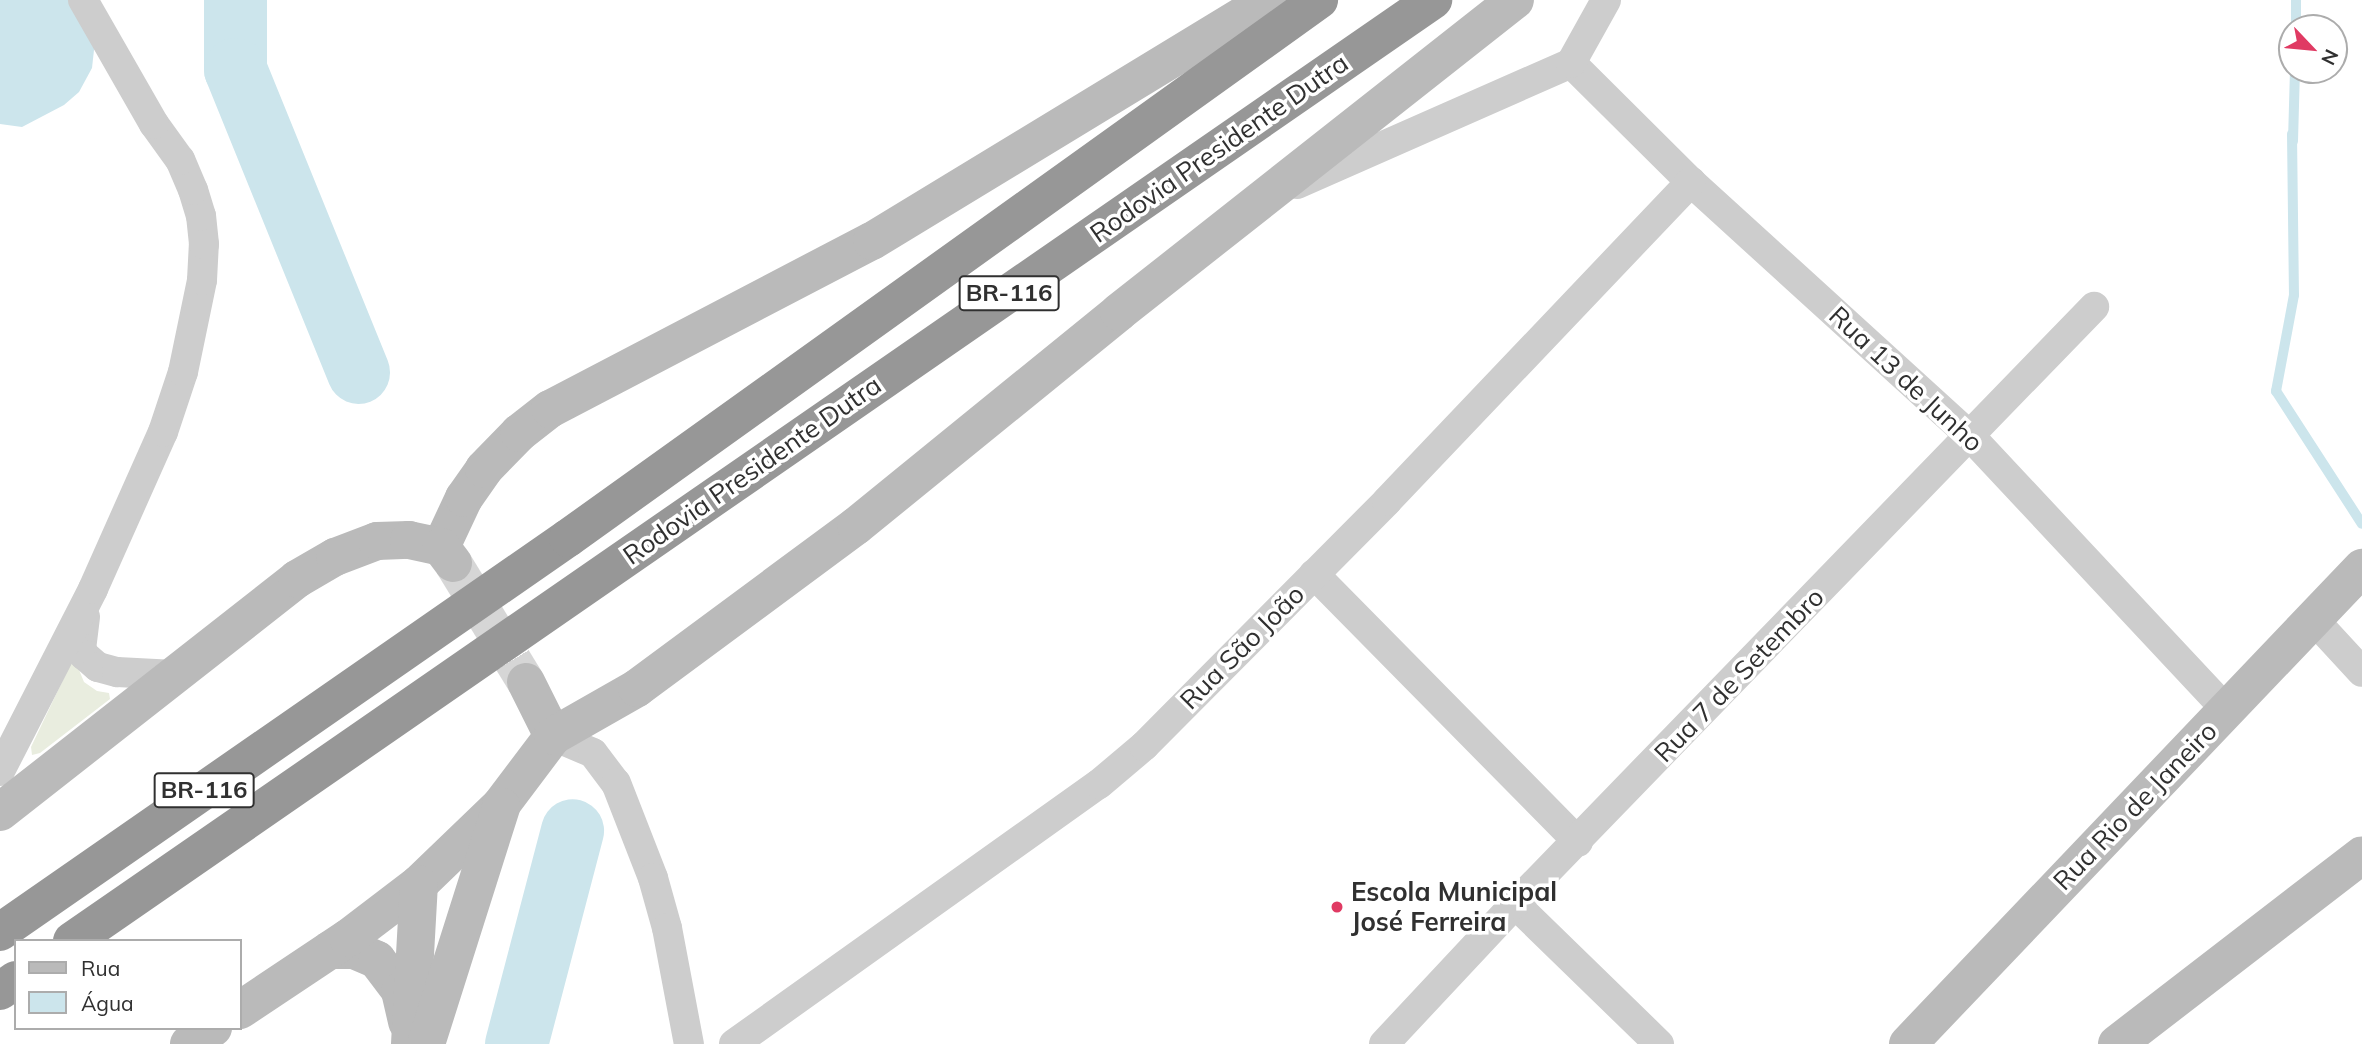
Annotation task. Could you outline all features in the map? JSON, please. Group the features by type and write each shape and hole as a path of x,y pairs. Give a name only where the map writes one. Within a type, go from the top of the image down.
{"highway":[{"name":"Rodovia Presidente Dutra","path":"0,932 568,538 1319,0"},
{"name":"Rodovia Presidente Dutra","path":"75,939 1433,0"}],"main road":[{"path":"0,812 297,579 335,556 363,545 393,539 447,555 464,498 484,468 519,433 550,410 872,241 1269,0"},
{"path":"242,1009 330,950 419,884 501,805 553,736 637,688 856,526 1256,203 1515,0"},
{"name":"Rua Rio de Janeiro","path":"1908,1044 2226,710 2315,621 2362,568"},
{"path":"526,682 553,736"},
{"path":"415,1043 501,805"},
{"path":"2118,1044 2362,855"},
{"path":"415,1043 419,884"},
{"path":"330,950 360,952 385,969 400,991 415,1043"},
{"path":"189,1044 210,1030"}],"street":[{"path":"0,771 93,589 163,432 183,372 196,317 204,244 201,216 180,160 148,114 82,0"},
{"path":"1256,203 1571,63 1606,0"},
{"name":"Rua 13 de Junho","path":"1571,63 1691,182 1970,436 2226,710"},
{"name":"Rua São João","path":"734,1044 1099,784 1144,746 1314,574 1691,182"},
{"name":"Rua 7 de Setembro","path":"1384,1044 1515,904 2094,307"},
{"path":"1314,574 1578,842"},
{"path":"93,589 82,634 84,655 107,670 175,675"},
{"path":"2315,621 2362,672"},
{"path":"553,736 593,754 616,783 653,878 667,928 689,1044"},
{"path":"1515,904 1659,1044"}],"shaded area":[{"path":"71,663 77,665 84,682 97,691 109,693 110,699 40,753 32,755 31,747"}],"water":[{"path":"0,0 76,0 95,41 92,68 79,92 64,105 22,127 0,124"}],"waterway":[{"path":"235,0 235,69 358,372"},
{"path":"2296,0 2296,14"},
{"path":"2293,141 2295,84"},
{"path":"2292,134 2294,295 2276,391 2362,524"},
{"path":"516,1044 572,830"}],"tunnel":[{"path":"453,563 526,682"}],"place":[{"name":"Escola Municipal José Ferreira","path":"1337,907"}]}
